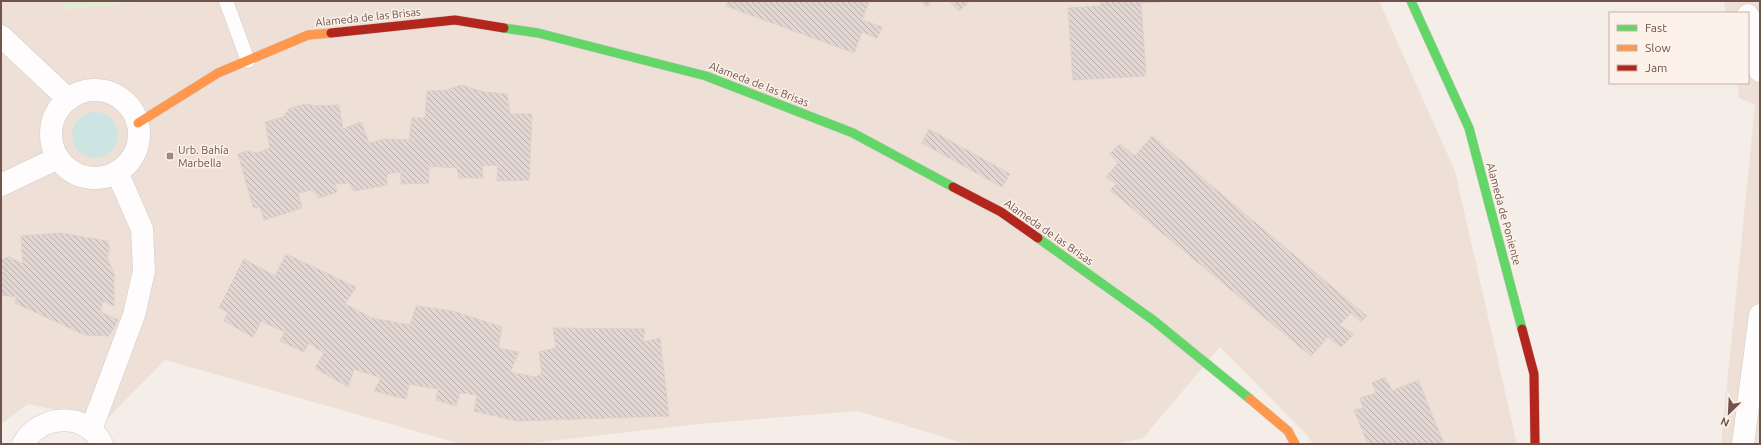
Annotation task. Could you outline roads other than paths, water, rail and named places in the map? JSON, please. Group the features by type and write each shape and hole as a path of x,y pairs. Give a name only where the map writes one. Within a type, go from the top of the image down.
{"street":[{"name":"Alameda de Poniente","path":"1411,1 1469,128 1534,374 1535,444"},
{"path":"1742,1 1747,12"},
{"path":"1749,16 1758,38 1760,71"},
{"name":"Alameda de las Brisas","path":"138,123 218,74 248,60 308,36 455,20 538,33 706,76 853,133 1001,212 1153,320 1288,431 1295,444"},
{"path":"1,36 68,99"},
{"path":"95,90 109,92 122,99 132,110 138,123 139,137 136,151 128,163 117,172 104,177 91,178 78,175 66,168 58,158 52,146 50,133 53,120 58,109 68,99 80,92 95,90"},
{"path":"1,185 58,158"},
{"path":"23,444 26,437 37,428 50,421 64,420 79,423 97,437 134,315 144,271 142,229 117,172"},
{"path":"1743,444 1760,316"}],"lane":[{"path":"226,1 248,60"}],"water":[{"path":"100,112 112,118 117,126 117,144 112,152 104,157 90,158 78,152 73,144 72,130 78,118 86,113"}],"place":[{"name":"Urb. Bahía Marbella","path":"170,156"}]}
